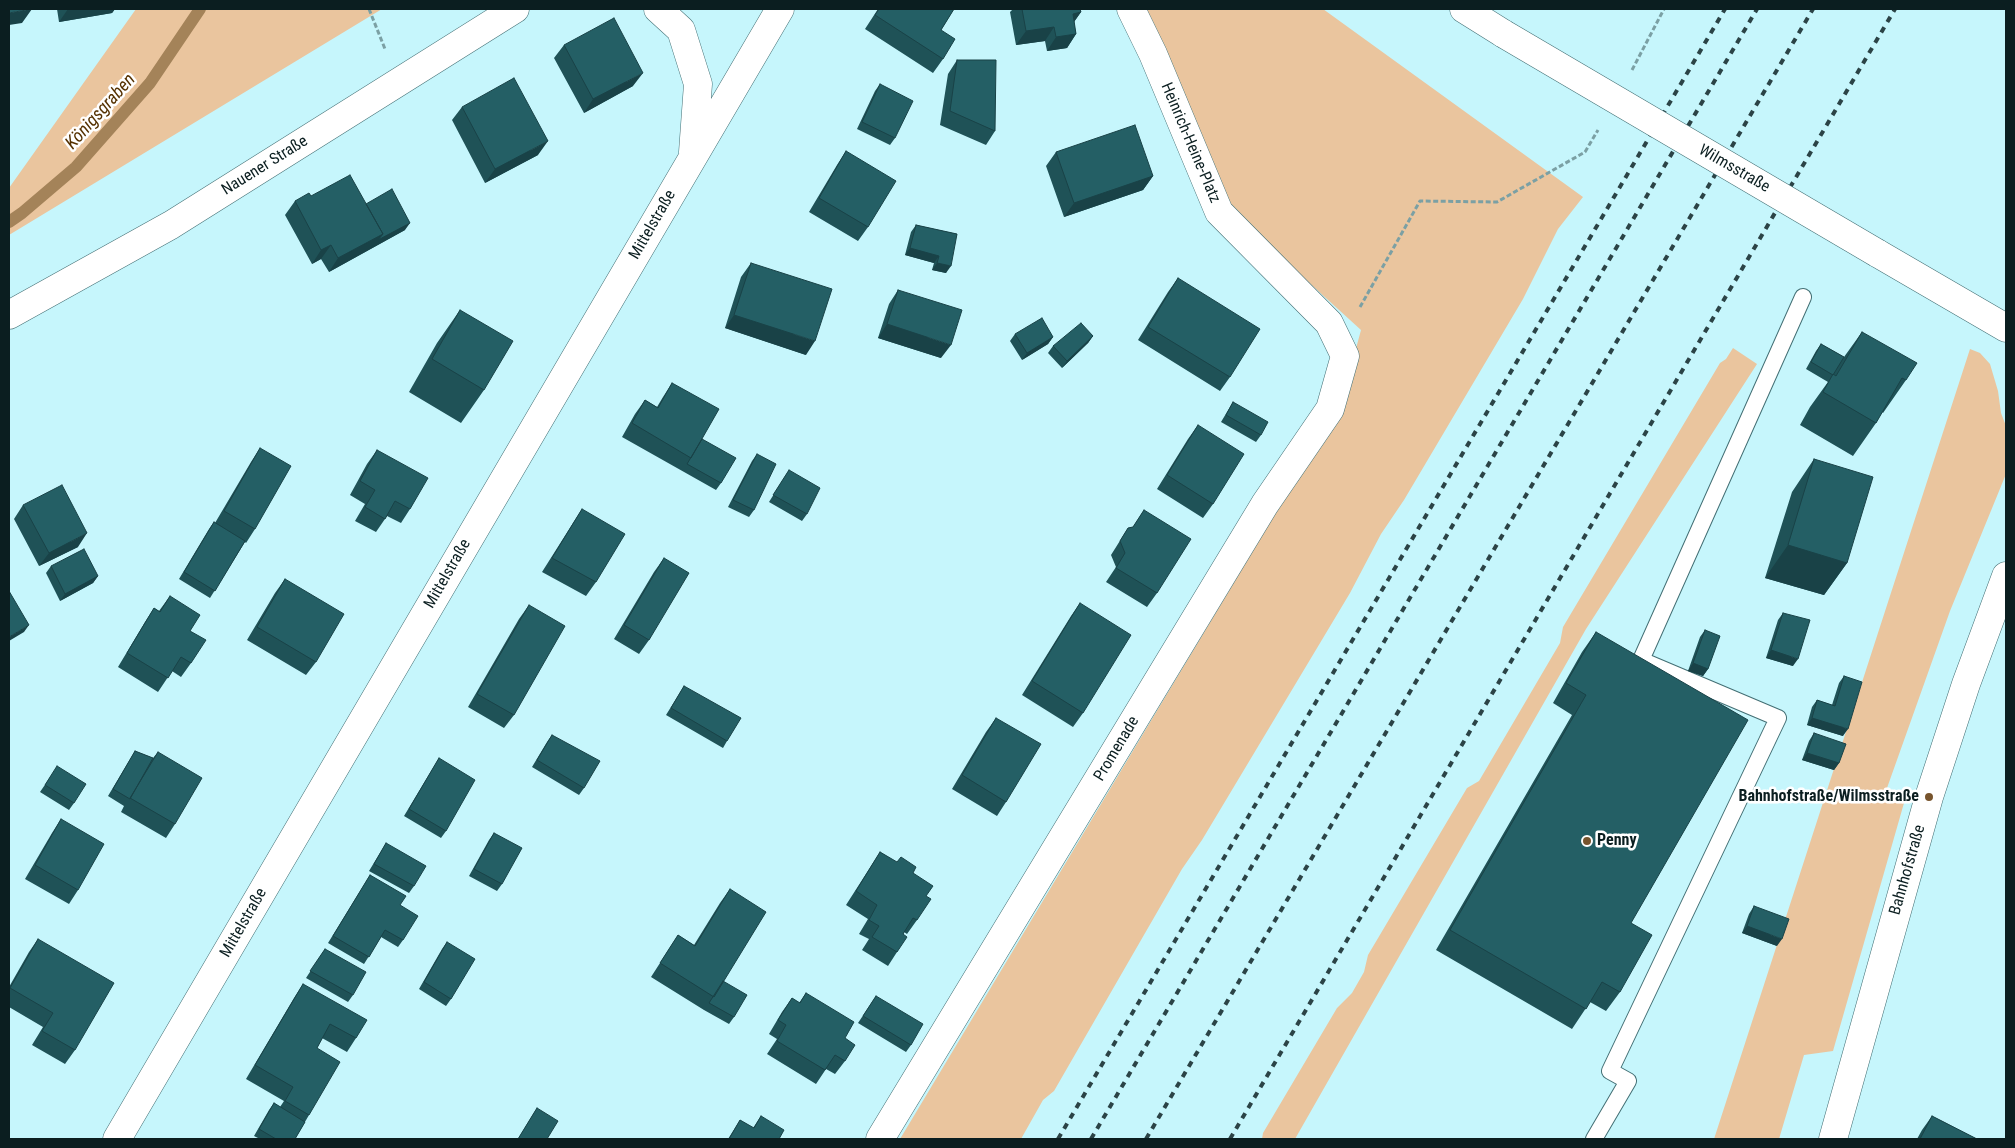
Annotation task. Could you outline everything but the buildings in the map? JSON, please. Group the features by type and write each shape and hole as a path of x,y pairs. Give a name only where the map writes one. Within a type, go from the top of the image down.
{"street":[{"name":"Nauener Straße","path":"9,315 171,225 515,9"},
{"path":"658,9 681,30 698,84 693,157"},
{"name":"Mittelstraße","path":"117,1139 780,9"},
{"name":"Heinrich-Heine-Platz","path":"1130,9 1153,54 1219,212 1329,322 1345,356"},
{"name":"Wilmsstraße","path":"1464,9 2006,328"},
{"name":"Promenade","path":"880,1139 1265,504 1330,410 1345,356"},
{"name":"Bahnhofstraße","path":"1833,1139 1929,796 1966,684 2006,576"}],"lane":[{"path":"1594,1139 1628,1081 1610,1071 1778,718 1641,660 1803,297"}],"path":[{"path":"369,9 396,83"},
{"path":"1629,76 1664,9"},
{"path":"1345,356 1354,316 1420,201 1497,202 1585,152 1599,127"}],"shaded area":[{"path":"136,9 382,9 9,235 9,188"},
{"path":"1142,9 1323,9 1583,197 1558,229 1523,299 1404,500 1381,534 1350,593 1202,840 1182,869 1054,1091 1043,1100 1021,1139 900,1139 1341,404 1361,330 1228,209"},
{"path":"1733,348 1757,364 1586,629 1295,1139 1262,1139 1263,1133 1337,1008 1352,993 1364,972 1368,955 1467,788 1479,781 1560,643 1563,627 1720,363 1726,359"},
{"path":"1970,349 1980,353 1990,364 1998,391 2001,413 2006,426 2006,474 1950,611 1887,788 1906,796 1833,1051 1804,1055 1779,1139 1714,1139"}],"waterway":[{"name":"Königsgraben","path":"9,222 76,167 150,83 200,9"}],"railway":[{"path":"1058,1139 1725,9"},
{"path":"1091,1139 1757,9"},
{"path":"1146,1139 1813,9"},
{"path":"1230,1139 1895,9"}],"place":[{"name":"Bahnhofstraße/Wilmsstraße","path":"1929,797"},
{"name":"Penny","path":"1587,841"}]}
